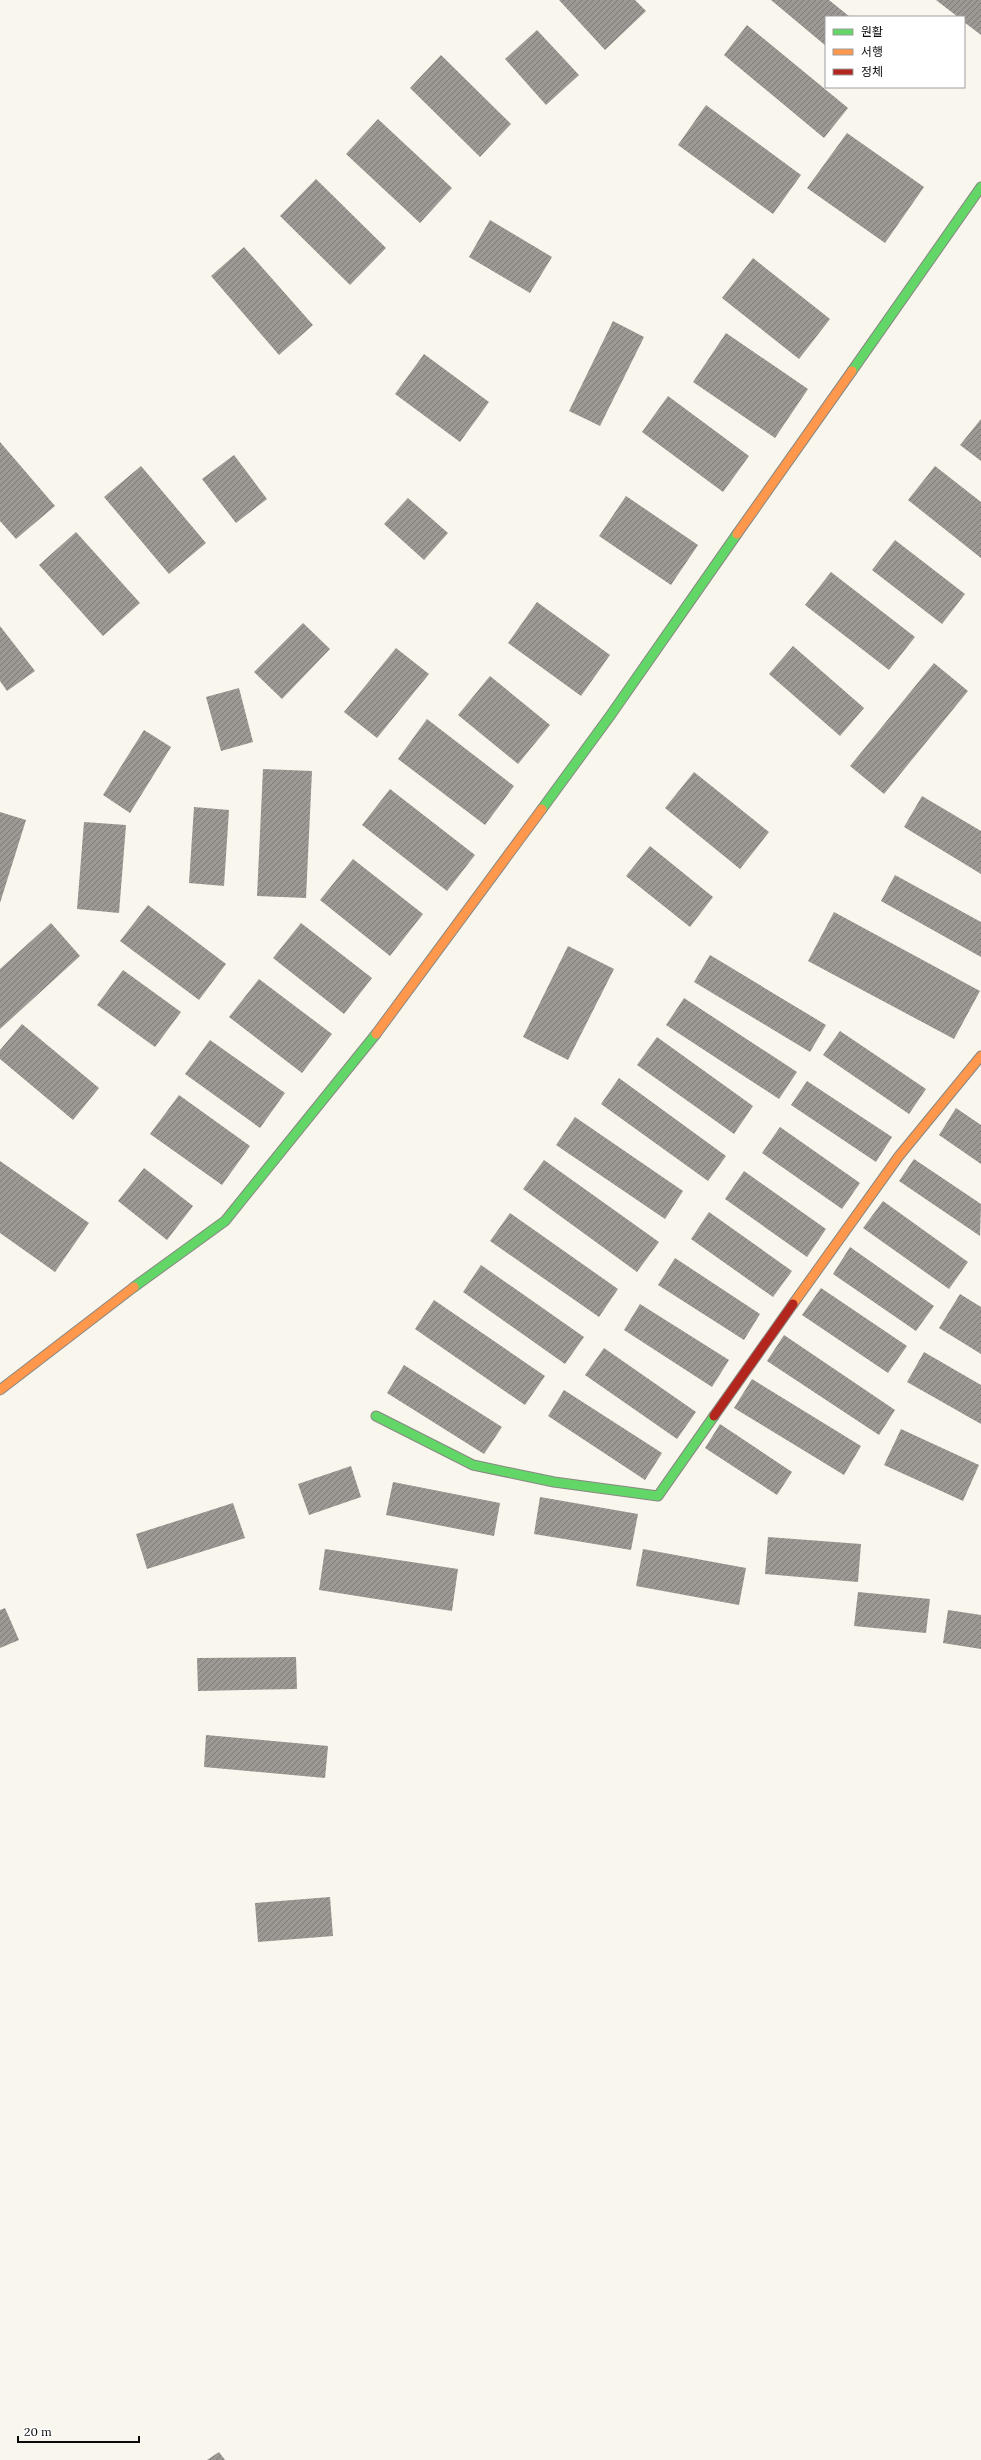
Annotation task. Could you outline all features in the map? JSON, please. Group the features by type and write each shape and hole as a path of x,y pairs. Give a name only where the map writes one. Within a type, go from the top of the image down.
{"street":[{"path":"0,1390 101,1311 225,1220 370,1042 610,716 981,187"},
{"path":"376,1416 473,1465 554,1482 658,1496 710,1420 899,1156 981,1056"}],"building":[{"path":"559,0 635,0 646,11 605,50"},
{"path":"771,0 829,0 849,16 825,16 825,45"},
{"path":"936,0 981,0 981,35 965,23 965,16 957,16"},
{"path":"747,25 848,108 824,138 724,55"},
{"path":"537,30 579,75 546,105 505,59"},
{"path":"441,55 511,124 480,157 410,88"},
{"path":"706,105 801,175 773,214 678,145"},
{"path":"378,119 452,188 420,223 346,154"},
{"path":"847,133 924,187 885,243 807,188"},
{"path":"316,179 386,248 350,285 280,216"},
{"path":"490,220 552,257 530,293 469,257"},
{"path":"244,247 313,325 279,355 211,276"},
{"path":"753,258 830,319 799,359 722,298"},
{"path":"613,321 644,337 600,426 569,411"},
{"path":"726,333 808,389 775,438 693,382"},
{"path":"424,354 489,402 460,442 395,394"},
{"path":"668,396 749,456 723,492 642,432"},
{"path":"981,419 981,461 960,445"},
{"path":"0,442 55,506 16,539 0,521"},
{"path":"234,455 267,499 236,523 202,479"},
{"path":"141,466 206,543 169,574 104,497"},
{"path":"935,466 981,502 981,558 908,500"},
{"path":"626,496 698,545 671,585 599,536"},
{"path":"408,498 448,533 424,560 384,524"},
{"path":"76,532 140,603 103,636 39,565"},
{"path":"895,540 965,594 942,624 872,570"},
{"path":"831,572 915,637 889,670 805,605"},
{"path":"537,602 610,655 581,696 508,643"},
{"path":"303,623 330,649 282,699 254,672"},
{"path":"0,626 35,671 7,691 0,681"},
{"path":"793,646 864,708 840,736 769,674"},
{"path":"396,648 429,674 377,738 344,712"},
{"path":"934,663 968,691 884,794 850,766"},
{"path":"490,676 550,725 518,764 458,715"},
{"path":"239,688 253,742 221,751 206,697"},
{"path":"427,719 514,786 485,825 398,759"},
{"path":"144,730 171,747 130,813 103,795"},
{"path":"263,769 312,771 306,898 257,896"},
{"path":"694,772 769,832 740,869 665,808"},
{"path":"390,789 475,855 447,891 362,825"},
{"path":"922,796 981,831 981,874 904,827"},
{"path":"194,807 229,810 224,886 189,883"},
{"path":"0,812 26,820 0,903"},
{"path":"84,822 126,825 119,913 77,909"},
{"path":"650,846 713,897 690,927 626,876"},
{"path":"353,859 423,914 390,956 320,900"},
{"path":"895,875 981,922 981,957 881,901"},
{"path":"148,905 226,964 199,1000 120,941"},
{"path":"834,912 980,991 954,1039 808,961"},
{"path":"51,923 80,956 0,1029 0,969"},
{"path":"301,923 372,978 344,1014 273,958"},
{"path":"568,946 614,969 568,1060 523,1037"},
{"path":"710,955 826,1025 810,1052 694,982"},
{"path":"123,970 181,1012 155,1047 97,1005"},
{"path":"259,979 332,1034 302,1073 229,1017"},
{"path":"684,998 797,1072 779,1099 666,1025"},
{"path":"22,1024 99,1088 73,1120 0,1059 0,1050"},
{"path":"840,1031 926,1089 909,1114 823,1055"},
{"path":"657,1037 753,1106 734,1134 637,1065"},
{"path":"210,1040 285,1093 260,1128 185,1074"},
{"path":"619,1078 726,1156 708,1181 601,1104"},
{"path":"807,1081 892,1137 876,1162 791,1105"},
{"path":"179,1095 250,1146 222,1185 150,1134"},
{"path":"956,1108 981,1125 981,1164 939,1135"},
{"path":"575,1117 683,1191 665,1219 556,1145"},
{"path":"780,1127 860,1183 842,1209 762,1153"},
{"path":"914,1159 981,1204 980,1236 899,1181"},
{"path":"544,1160 659,1242 637,1272 523,1189"},
{"path":"0,1161 89,1223 55,1272 0,1233"},
{"path":"144,1168 193,1206 167,1240 118,1201"},
{"path":"744,1171 826,1229 807,1257 725,1199"},
{"path":"883,1201 968,1262 949,1289 863,1228"},
{"path":"709,1212 792,1271 773,1297 691,1239"},
{"path":"510,1213 618,1289 599,1317 490,1241"},
{"path":"850,1247 934,1306 916,1331 833,1274"},
{"path":"675,1258 760,1314 744,1340 658,1285"},
{"path":"481,1265 584,1337 565,1364 463,1292"},
{"path":"821,1288 907,1346 888,1373 802,1315"},
{"path":"960,1294 981,1307 981,1354 939,1328"},
{"path":"434,1300 545,1376 525,1405 415,1329"},
{"path":"640,1304 729,1360 712,1387 624,1330"},
{"path":"784,1335 895,1410 879,1435 767,1361"},
{"path":"604,1348 696,1412 677,1439 585,1375"},
{"path":"924,1352 981,1385 981,1424 907,1382"},
{"path":"404,1365 502,1427 484,1454 387,1393"},
{"path":"752,1379 861,1446 844,1475 734,1408"},
{"path":"564,1390 662,1453 645,1480 548,1416"},
{"path":"720,1424 792,1472 777,1495 705,1448"},
{"path":"901,1429 979,1465 963,1501 884,1465"},
{"path":"351,1466 361,1497 309,1515 298,1484"},
{"path":"393,1482 500,1503 494,1536 386,1515"},
{"path":"540,1497 638,1514 631,1550 534,1534"},
{"path":"233,1503 245,1538 147,1569 136,1534"},
{"path":"768,1537 861,1544 858,1582 765,1574"},
{"path":"325,1549 458,1569 452,1611 319,1590"},
{"path":"643,1549 746,1568 739,1605 636,1586"},
{"path":"858,1592 930,1599 926,1633 854,1626"},
{"path":"5,1608 19,1640 0,1648 0,1610"},
{"path":"948,1610 981,1615 981,1649 943,1643"},
{"path":"296,1657 297,1689 198,1691 197,1658"},
{"path":"206,1735 328,1746 325,1778 204,1767"},
{"path":"330,1897 333,1936 258,1942 255,1903"},
{"path":"219,2452 225,2460 207,2460"}],"traffic: fast":[{"path":"852,371 981,187"},
{"path":"542,809 610,716 737,534"},
{"path":"134,1287 225,1221 376,1034"},
{"path":"376,1416 473,1465 554,1482 658,1496 714,1416"}],"traffic: slow":[{"path":"737,534 852,371"},
{"path":"376,1034 542,809"},
{"path":"793,1304 899,1156 981,1056"},
{"path":"0,1390 134,1287"}],"traffic: jam":[{"path":"714,1416 793,1304"}]}
